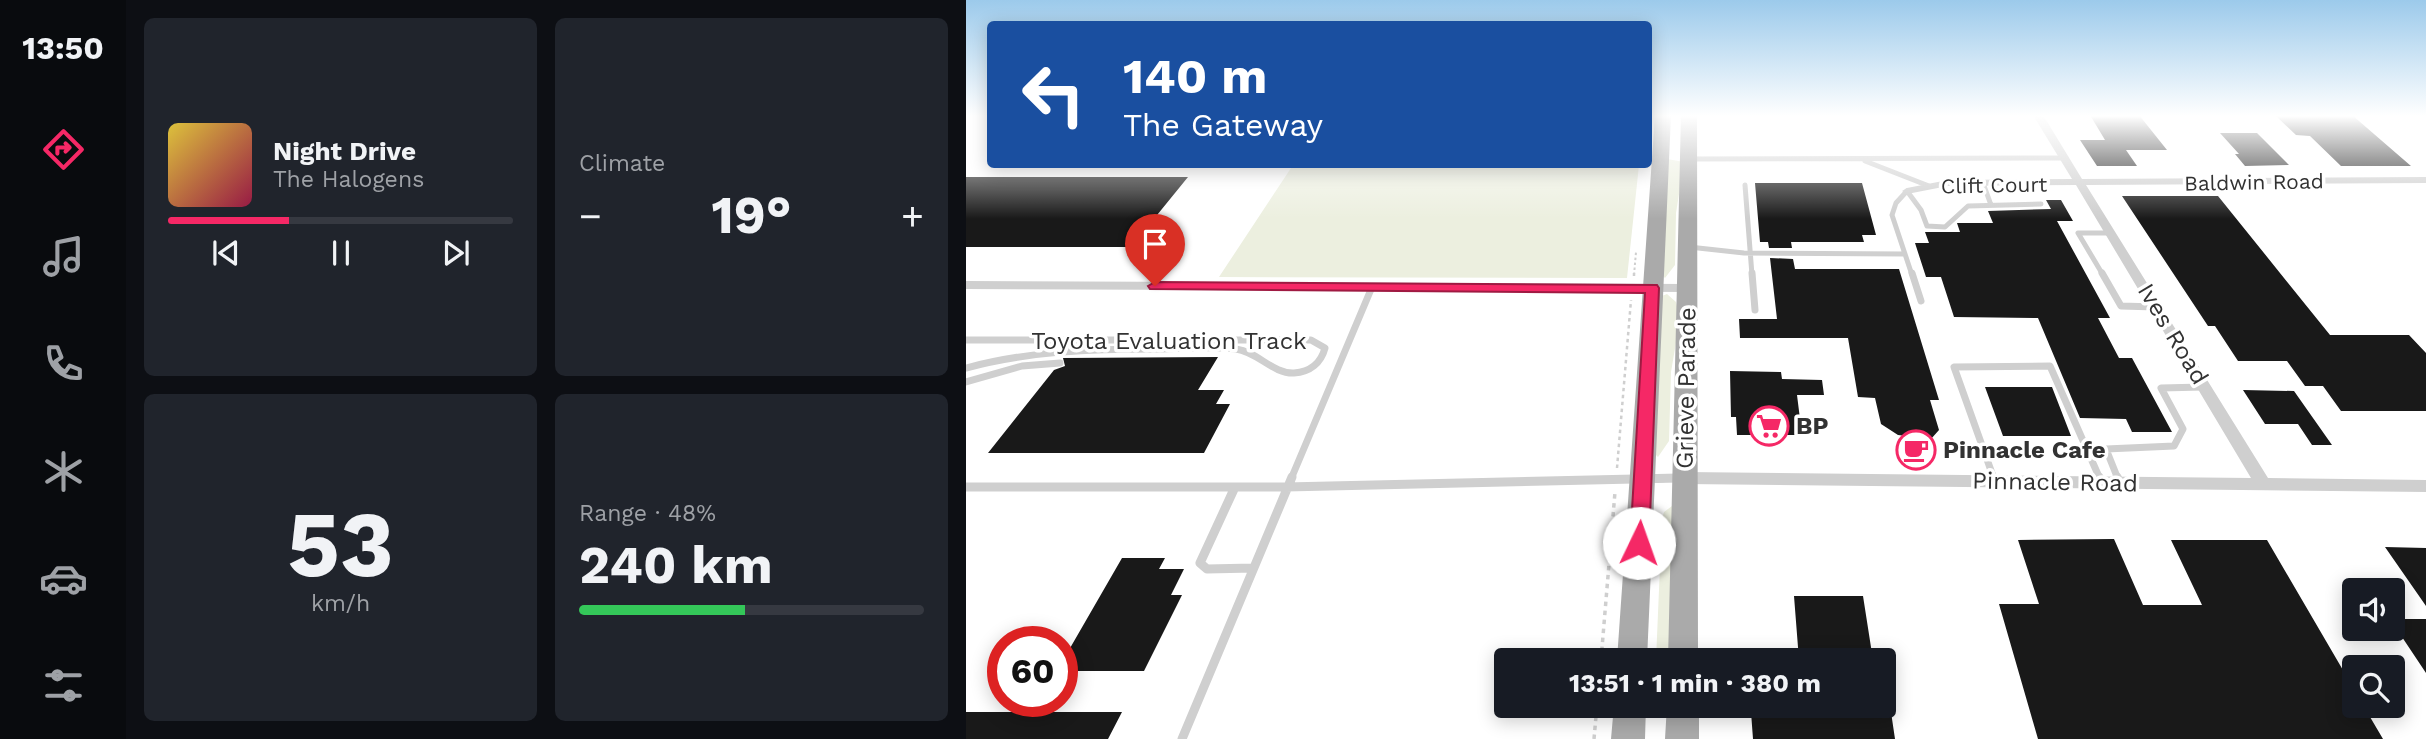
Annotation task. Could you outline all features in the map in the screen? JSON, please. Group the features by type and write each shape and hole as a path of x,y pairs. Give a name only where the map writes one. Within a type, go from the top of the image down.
{"main road":[{"name":"Grieve Parade","path":"1632,648 1629,478 1642,288 1659,149"},
{"name":"Grieve Parade","path":"1683,648 1689,149"},
{"path":"1628,739 1629,718"},
{"path":"1682,739 1683,718"}],"street":[{"name":"Ives Road","path":"2060,149 2264,485"},
{"name":"Baldwin Road","path":"2081,183 2426,180"},
{"name":"Clift Court","path":"1907,191 1948,183 2081,183"},
{"path":"966,285 1686,288"},
{"name":"Pinnacle Road","path":"1685,478 2426,486"}],"lane":[{"path":"1689,159 2066,159"},
{"path":"1858,159 1929,186"},
{"path":"1983,183 1992,205"},
{"path":"1745,185 1755,310"},
{"path":"1921,301 1892,215 1896,203 1907,191 1921,210 1927,226 1945,227 1968,206 2041,204"},
{"path":"2111,233 2078,233 2121,306 2156,307"},
{"path":"1687,247 1751,253 1905,254"},
{"path":"1182,739 1372,287"},
{"name":"Toyota Evaluation Track","path":"966,340 1311,340 1325,348 1322,358 1315,366 1291,374 1280,371 1258,355 1231,349 1069,349 1030,352 966,368"},
{"path":"966,382 1021,366 1059,363"},
{"path":"1996,481 1954,367 2050,366 2102,483"},
{"path":"2120,483 2106,449 2174,446 2183,429 2161,388 2205,387"},
{"path":"966,487 1286,487 1685,478"},
{"path":"1235,487 1200,564 1207,569 1253,568"}],"path":[{"path":"1603,648 1629,478 1642,288"},
{"path":"1594,739 1596,718"}],"green space":[{"path":"1667,159 1684,162 1676,213 1675,265 1665,278 1663,276"},
{"path":"1291,168 1639,168 1627,278 1219,277"},
{"path":"1667,294 1676,302 1680,319 1671,372 1669,441 1658,457 1655,454 1662,296"},
{"path":"1672,506 1674,508 1674,648 1657,648 1664,512"}],"building":[{"path":"2086,149 2167,150 2126,150 2137,166 2097,166"},
{"path":"2235,149 2273,149 2289,165 2245,166 2235,154 2239,154"},
{"path":"2324,149 2392,149 2411,166 2341,166"},
{"path":"966,177 1188,177 1131,247 966,247"},
{"path":"1755,183 1862,183 1876,235 1862,235 1864,242 1791,242 1792,248 1769,248 1768,242 1760,242"},
{"path":"2122,196 2218,196 2330,335 2409,335 2426,353 2426,411 2341,411 2323,386 2305,386 2287,361 2238,361 2215,326 2208,326"},
{"path":"2046,200 2061,200 2073,221 2057,221 2110,318 2098,318 2119,358 2132,358 2172,432 2132,432 2126,419 2080,418 2038,318 1954,317 1941,277 1926,277 1915,243 1929,243 1925,232 1960,232 1957,223 1993,223 1988,211 2051,209"},
{"path":"1770,258 1793,259 1795,269 1899,269 1939,400 1930,400 1939,430 1931,439 1898,435 1881,424 1875,398 1858,397 1848,338 1740,338 1739,319 1777,319"},
{"path":"1218,357 1198,390 1224,390 1216,404 1230,404 1204,453 988,453 1054,370 1065,366 1063,358"},
{"path":"1730,371 1781,372 1782,379 1822,380 1824,395 1797,395 1802,435 1737,435 1736,417 1731,417"},
{"path":"1985,387 2052,387 2071,436 2003,436"},
{"path":"2243,390 2294,391 2332,445 2312,445 2298,424 2265,424"},
{"path":"2114,539 2143,605 2202,605 2171,540 2267,540 2342,668 2342,718 2371,718 2383,739 2038,739 1999,604 2039,604 2018,540"},
{"path":"2385,547 2426,548 2426,606"},
{"path":"1122,558 1165,558 1159,569 1184,569 1171,595 1182,595 1144,671 1078,671 1078,634"},
{"path":"1794,596 1863,596 1871,648 1798,648"},
{"path":"2405,619 2426,619 2426,673 2405,641"},
{"path":"966,712 987,712 987,717 1078,717 1078,712 1122,712 1108,739 966,739"},
{"path":"1751,718 1892,718 1895,739 1753,739"}],"place":[{"name":"BP","path":"1769,426"},
{"name":"Pinnacle Cafe","path":"1916,450"}],"route":[{"path":"1155,286 1652,288 1639,543"}]}
